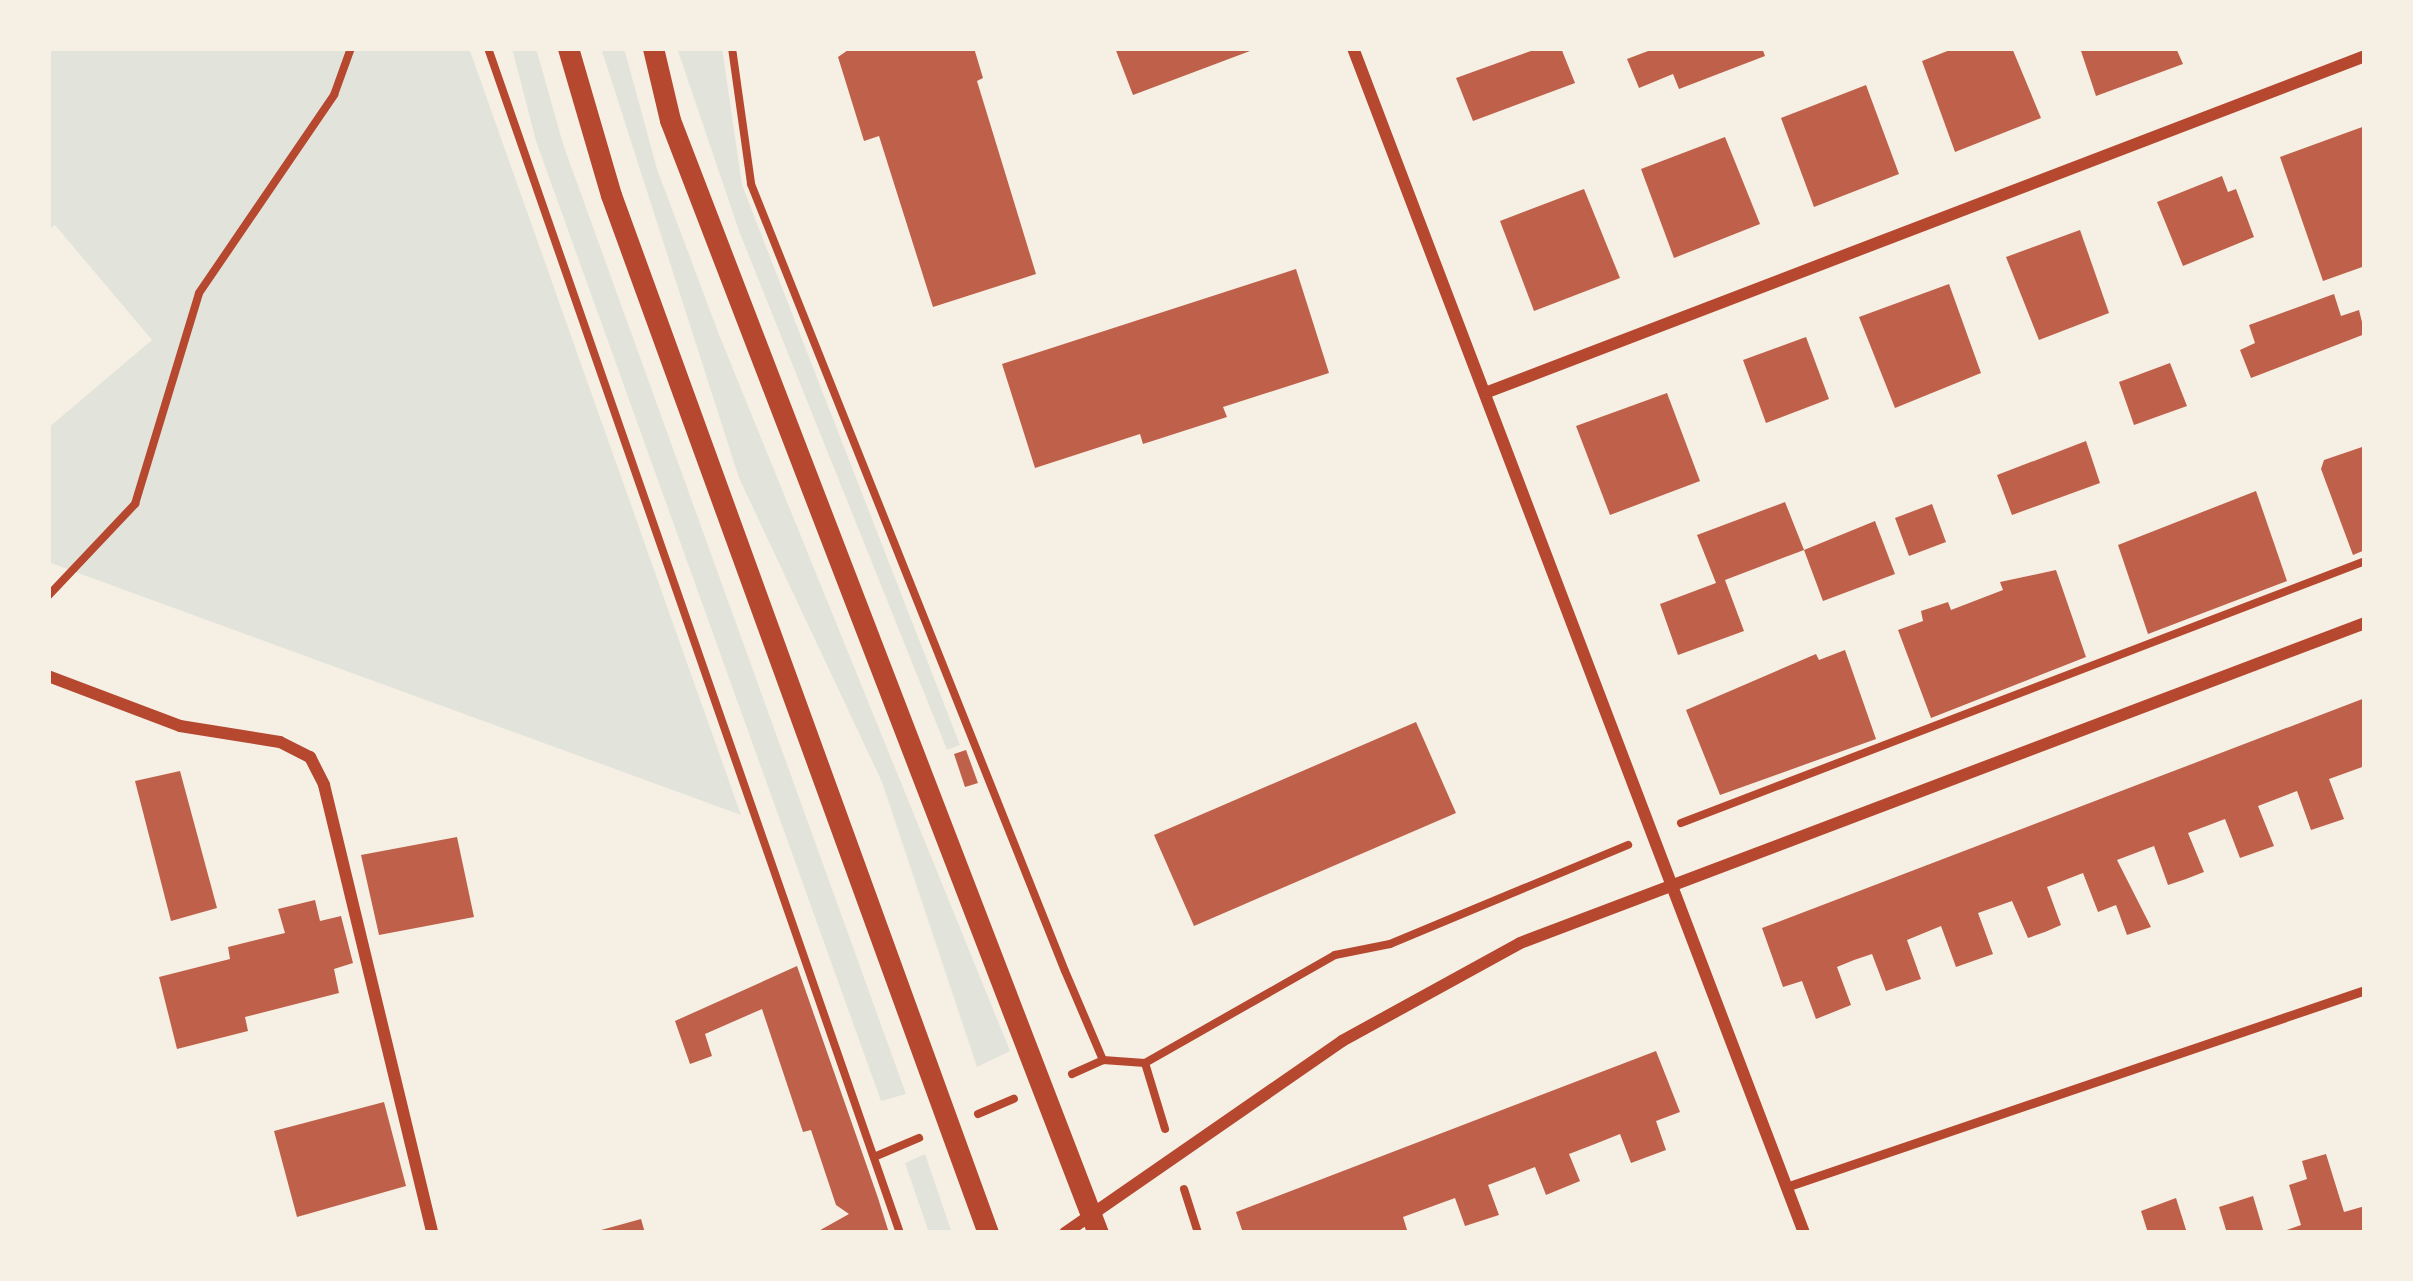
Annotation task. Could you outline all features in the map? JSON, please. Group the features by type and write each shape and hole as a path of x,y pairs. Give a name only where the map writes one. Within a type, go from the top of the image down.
{"street":[{"path":"568,48 611,194 988,1233"},
{"path":"653,48 670,120 1095,1224"},
{"path":"1353,48 1804,1233"},
{"path":"1485,393 2365,56"},
{"path":"1065,1233 1095,1224 1435,984 1672,887 2365,622"},
{"path":"48,676 180,726 280,742 310,758 324,785 432,1233"}],"lane":[{"path":"1786,1187 2365,990"}],"path":[{"path":"48,596 135,504 199,293 334,95 351,48"},
{"path":"488,48 900,1233"},
{"path":"732,48 751,184 1103,1060"},
{"path":"1077,1072 1103,1060 1145,1063 1335,955 1390,944 1652,835 2365,561"},
{"path":"1145,1063 1156,1100"},
{"path":"874,1157 919,1138"},
{"path":"1186,1196 1198,1233"}],"shaded area":[{"path":"48,48 469,48 741,815 48,562 48,428 152,340 55,225 48,230"},
{"path":"512,48 536,48 563,144 906,1094 881,1101 536,141"},
{"path":"601,48 624,48 657,169 718,332 1010,1051 977,1067 882,782 739,478"},
{"path":"677,48 722,48 742,185 960,745 947,750 739,231"},
{"path":"925,1154 952,1233 929,1233 905,1163"}],"building":[{"path":"851,48 974,48 983,78 977,81 1036,274 933,307 879,136 864,141 838,57"},
{"path":"1115,48 1258,48 1133,95"},
{"path":"1539,48 1561,48 1575,83 1473,121 1456,78"},
{"path":"1656,48 1762,48 1765,56 1679,89 1673,74 1639,88 1627,59"},
{"path":"1955,48 2012,48 2041,118 1955,152 1922,61"},
{"path":"2080,48 2176,48 2183,64 2096,96"},
{"path":"1866,85 1899,174 1814,207 1781,118"},
{"path":"2365,126 2365,266 2323,281 2280,157"},
{"path":"1725,137 1760,224 1674,258 1641,169"},
{"path":"2222,176 2228,192 2236,189 2254,237 2183,266 2157,202"},
{"path":"1584,189 1620,278 1534,311 1500,221"},
{"path":"2080,230 2109,313 2039,340 2006,257"},
{"path":"1296,269 1329,373 1223,407 1227,417 1143,444 1140,434 1035,468 1002,364"},
{"path":"1949,284 1981,373 1895,408 1859,317"},
{"path":"2334,294 2341,316 2359,310 2365,334 2251,378 2240,350 2255,343 2249,325"},
{"path":"1806,337 1829,399 1766,423 1743,360"},
{"path":"2170,363 2187,406 2134,425 2119,382"},
{"path":"1667,393 1700,481 1610,515 1576,426"},
{"path":"2086,441 2100,483 2012,515 1997,475"},
{"path":"2365,446 2365,550 2353,555 2321,469 2324,460"},
{"path":"2256,491 2287,581 2148,634 2118,545"},
{"path":"1785,502 1804,550 1725,580 1744,631 1678,655 1660,604 1716,583 1697,535"},
{"path":"1932,504 1946,542 1909,556 1895,518"},
{"path":"1875,521 1895,574 1823,601 1804,550"},
{"path":"2056,570 2086,657 1931,718 1898,630 1923,621 1921,611 1948,602 1951,610 2003,590 2000,582"},
{"path":"1845,650 1876,739 1720,795 1686,710 1816,654 1819,660"},
{"path":"2365,698 2365,766 2329,779 2344,819 2311,830 2297,791 2258,806 2274,846 2240,858 2225,819 2188,833 2204,872 2186,879 2168,885 2154,846 2117,860 2151,927 2127,935 2116,905 2098,912 2083,873 2047,887 2061,925 2045,932 2028,938 2012,901 1978,913 1993,954 1956,967 1941,926 1907,940 1921,979 1886,991 1872,954 1854,960 1837,967 1851,1005 1816,1019 1802,981 1783,987 1762,928"},
{"path":"1416,722 1456,813 1194,926 1154,835"},
{"path":"966,750 978,783 965,787 954,754"},
{"path":"180,771 217,908 171,921 135,781"},
{"path":"457,837 474,917 379,935 361,855"},
{"path":"315,900 320,921 341,916 353,963 334,969 339,993 245,1017 248,1031 177,1049 159,977 230,959 228,947 285,933 278,909"},
{"path":"797,966 889,1233 815,1233 849,1214 836,1205 811,1130 803,1132 762,1009 705,1034 712,1056 690,1064 675,1021"},
{"path":"1656,1051 1680,1112 1656,1121 1666,1150 1631,1163 1620,1134 1569,1154 1580,1181 1546,1195 1535,1167 1488,1185 1499,1215 1465,1226 1455,1198 1403,1217 1408,1233 1243,1233 1236,1212"},
{"path":"384,1102 406,1186 297,1217 274,1131"},
{"path":"2326,1154 2344,1212 2365,1206 2365,1233 2278,1233 2301,1225 2289,1185 2307,1179 2302,1161"},
{"path":"2253,1196 2264,1233 2227,1233 2219,1207"},
{"path":"2176,1198 2187,1233 2148,1233 2141,1211"},
{"path":"641,1219 645,1233 594,1232"}]}
